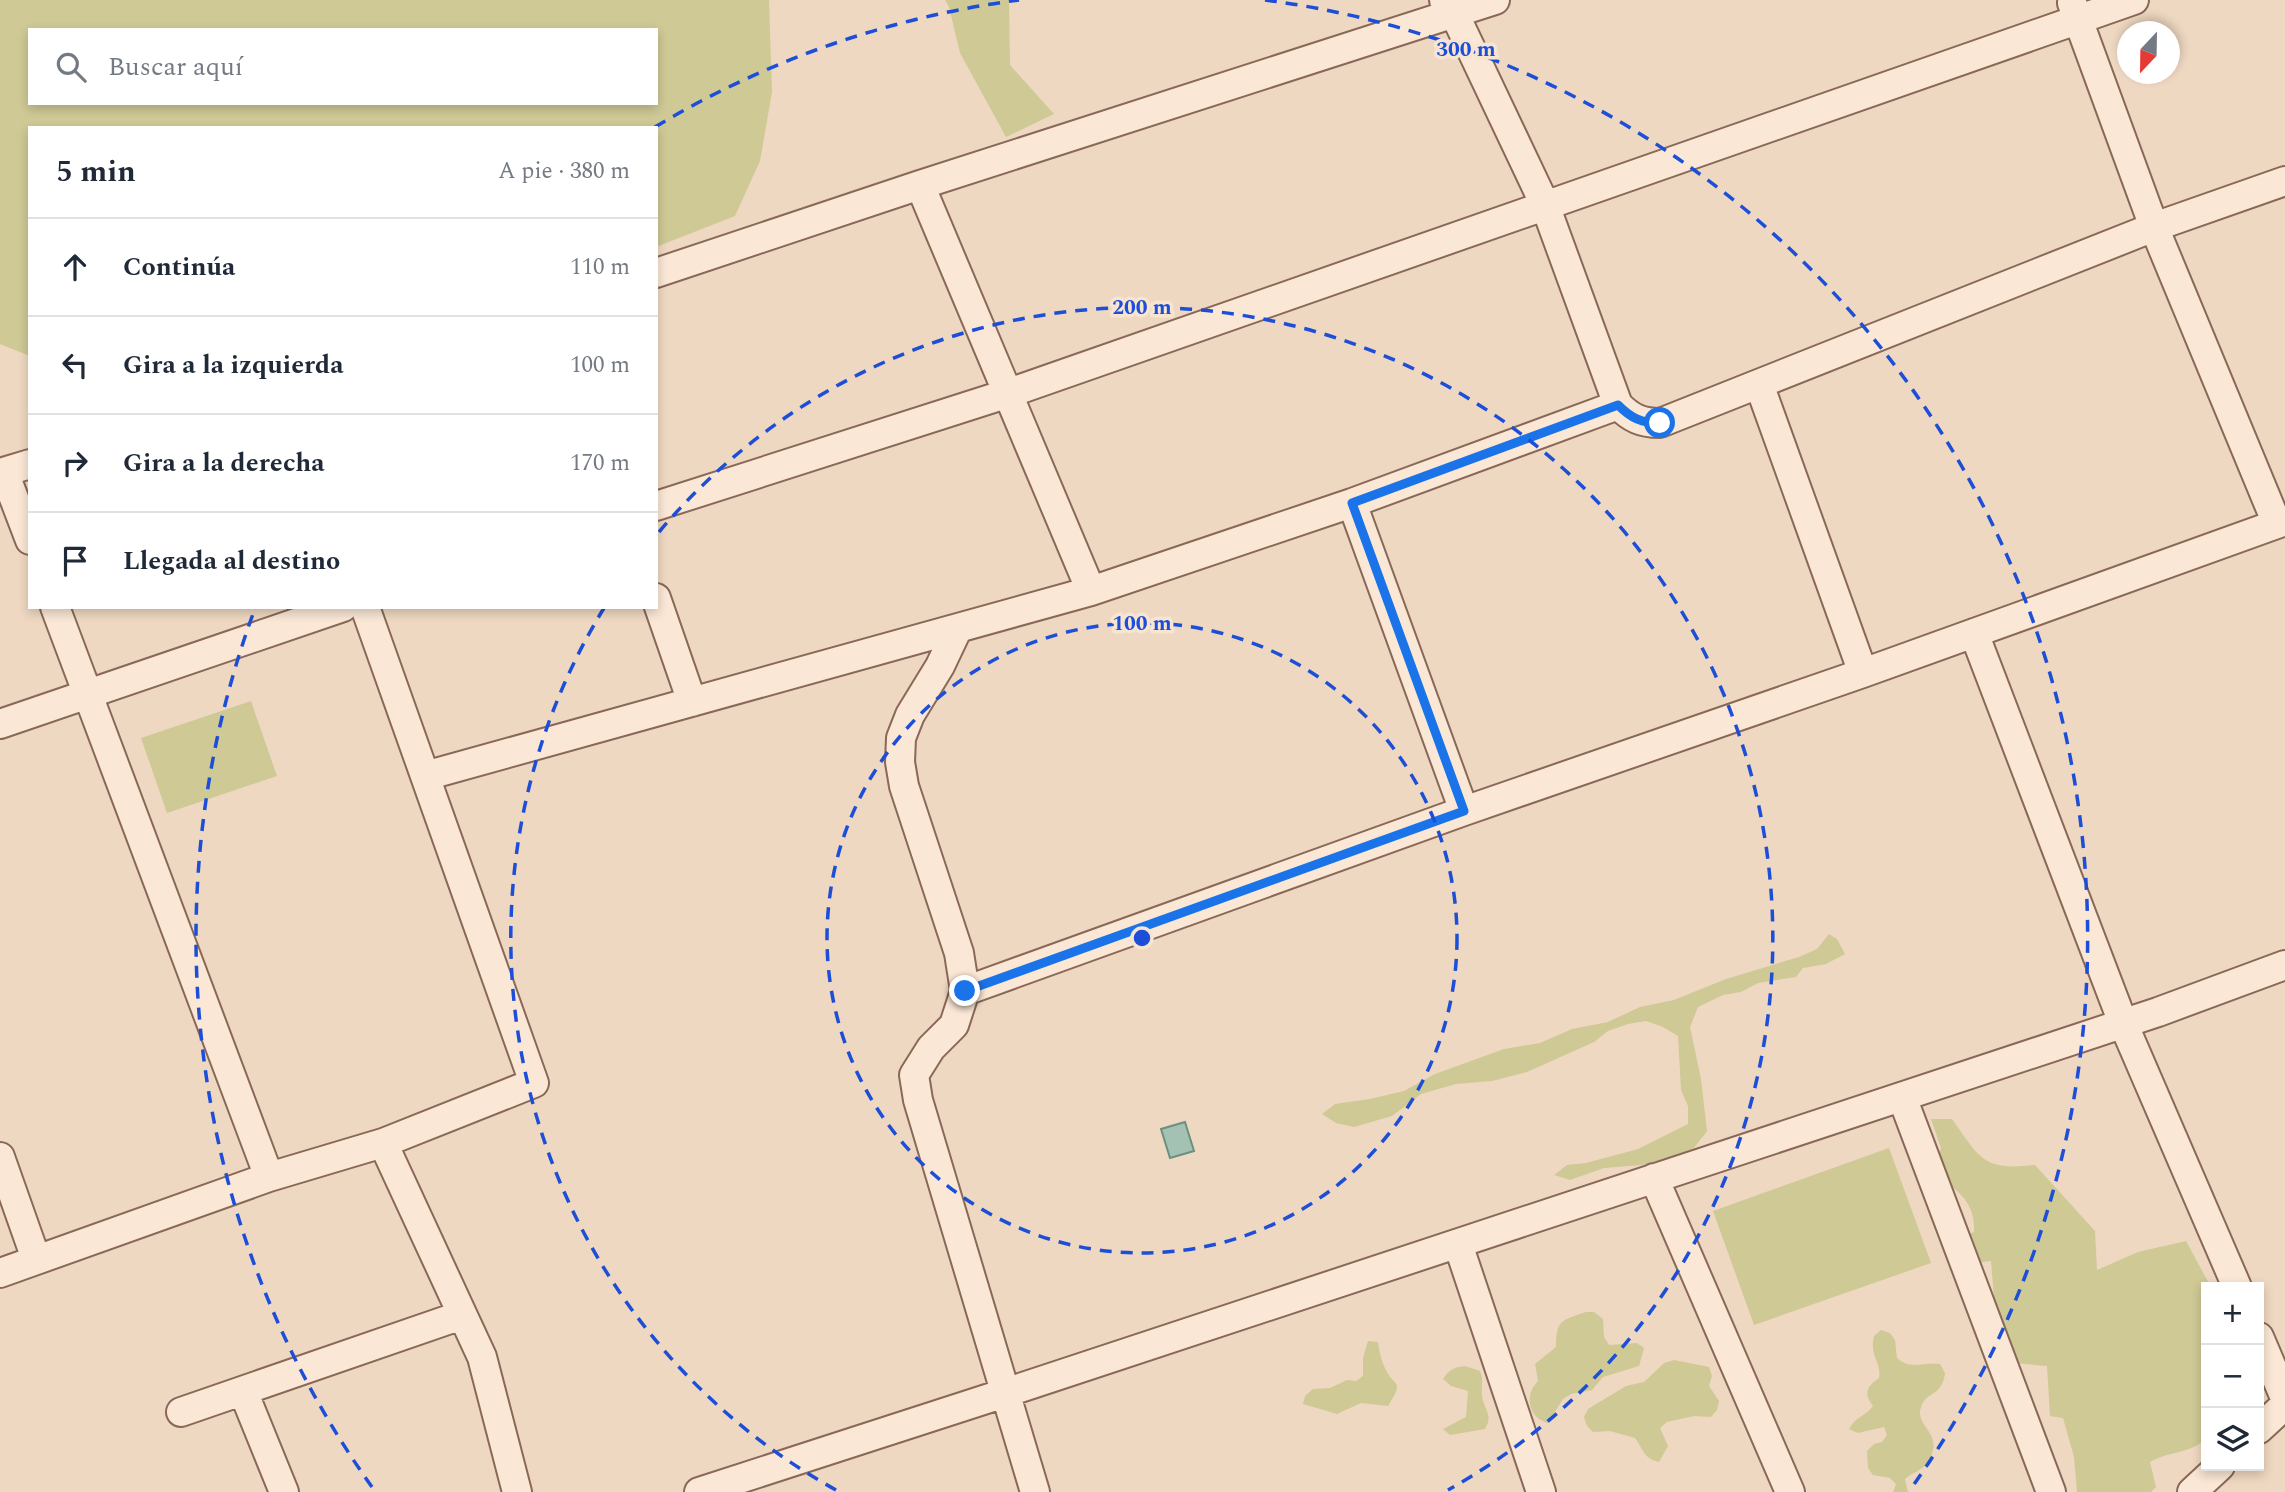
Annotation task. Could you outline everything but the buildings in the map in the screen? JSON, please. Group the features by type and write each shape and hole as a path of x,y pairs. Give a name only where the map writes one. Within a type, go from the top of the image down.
{"street":[{"path":"658,272 1449,7 1495,0"},
{"path":"658,505 1009,393 1545,205 2075,9 2134,0"},
{"path":"1449,7 1545,205 1618,405 1627,415 1643,423 1660,423 2154,227 2285,181"},
{"path":"965,991 1464,811 1863,673 2281,523 2154,227 2075,9"},
{"path":"920,185 1091,591"},
{"path":"1759,384 1863,673"},
{"path":"425,776 1091,591 1352,503 1618,405"},
{"path":"11,470 28,533"},
{"path":"1352,503 1464,811"},
{"path":"658,604 692,702"},
{"path":"56,609 269,1177"},
{"path":"0,723 337,609"},
{"path":"0,1273 269,1177 383,1143 534,1083 366,609"},
{"path":"958,628 940,666 910,715 901,738 900,762 904,786 960,953 965,991 954,1025 931,1048 914,1075 918,1100 1035,1492"},
{"path":"1974,633 2123,1023 2235,1282"},
{"path":"699,1492 755,1484 1005,1393 1902,1097 2285,965"},
{"path":"1902,1097 2051,1492"},
{"path":"383,1143 482,1357 517,1492"},
{"path":"0,1157 36,1259"},
{"path":"1654,1178 1790,1492"},
{"path":"1458,1244 1541,1492"},
{"path":"181,1412 462,1315"},
{"path":"2262,1345 2285,1398"},
{"path":"243,1391 284,1492"},
{"path":"2264,1424 2285,1405"},
{"path":"2192,1492 2215,1471"}],"shaded area":[{"path":"0,0 769,0 772,92 760,161 735,216 658,246 658,126 28,126 28,355 0,344"},
{"path":"945,0 1009,0 1010,65 1054,114 1006,137 960,53"},
{"path":"251,701 277,776 167,813 141,738"},
{"path":"1829,934 1837,939 1845,954 1826,964 1803,968 1796,977 1758,983 1698,1007 1690,1027 1701,1079 1707,1131 1694,1148 1678,1155 1642,1165 1604,1168 1570,1180 1554,1175 1567,1165 1586,1163 1638,1149 1688,1124 1688,1106 1681,1090 1678,1036 1646,1021 1608,1031 1594,1042 1527,1072 1492,1081 1456,1084 1421,1094 1392,1116 1354,1127 1336,1123 1322,1114 1335,1104 1404,1091 1435,1074 1504,1049 1540,1043 1572,1029 1608,1022 1640,1007 1674,1000 1726,979 1799,957 1817,949"},
{"path":"1931,1119 1952,1119 1977,1152 1993,1163 2004,1166 2035,1165 2095,1231 2097,1270 2138,1252 2186,1241 2208,1282 2201,1282 2201,1442 2187,1450 2150,1462 2156,1487 2151,1492 2077,1492 2074,1457 2063,1418 2050,1416 2047,1366 2014,1363 1996,1322 1991,1261 1973,1263 1948,1243 1974,1232 1974,1221 1963,1197 1933,1174 1941,1148"},
{"path":"1185,1122 1194,1151 1170,1158 1161,1129"},
{"path":"1889,1148 1931,1263 1754,1325 1713,1211"},
{"path":"1586,1312 1594,1312 1603,1319 1604,1337 1609,1345 1637,1343 1644,1348 1639,1366 1603,1377 1592,1390 1571,1394 1563,1399 1548,1423 1536,1416 1530,1405 1531,1393 1538,1381 1535,1364 1556,1347 1557,1332 1562,1323"},
{"path":"1881,1330 1890,1333 1895,1340 1897,1358 1902,1362 1913,1365 1940,1364 1945,1373 1941,1386 1926,1398 1921,1407 1922,1420 1934,1445 1925,1465 1905,1479 1908,1492 1893,1492 1896,1484 1890,1478 1873,1475 1868,1468 1867,1451 1874,1444 1882,1442 1887,1435 1884,1427 1858,1433 1849,1429 1873,1406 1867,1394 1869,1387 1879,1378 1873,1343 1874,1336"},
{"path":"1368,1341 1378,1342 1384,1366 1397,1387 1388,1406 1361,1403 1337,1414 1303,1404 1305,1396 1313,1389 1330,1388 1347,1380 1356,1381 1363,1376 1363,1358"},
{"path":"1674,1360 1709,1367 1712,1376 1709,1386 1719,1401 1717,1410 1711,1417 1694,1416 1667,1422 1660,1428 1668,1446 1659,1462 1647,1456 1635,1438 1610,1431 1593,1432 1587,1426 1584,1417 1588,1409 1626,1386 1644,1382 1664,1363"},
{"path":"1465,1366 1480,1371 1483,1400 1488,1415 1487,1424 1485,1429 1450,1435 1443,1429 1466,1417 1468,1391 1451,1386 1443,1379 1452,1370"}],"route":[{"path":"965,991 1464,811 1352,503 1618,405 1627,415 1643,423 1660,423"}]}
